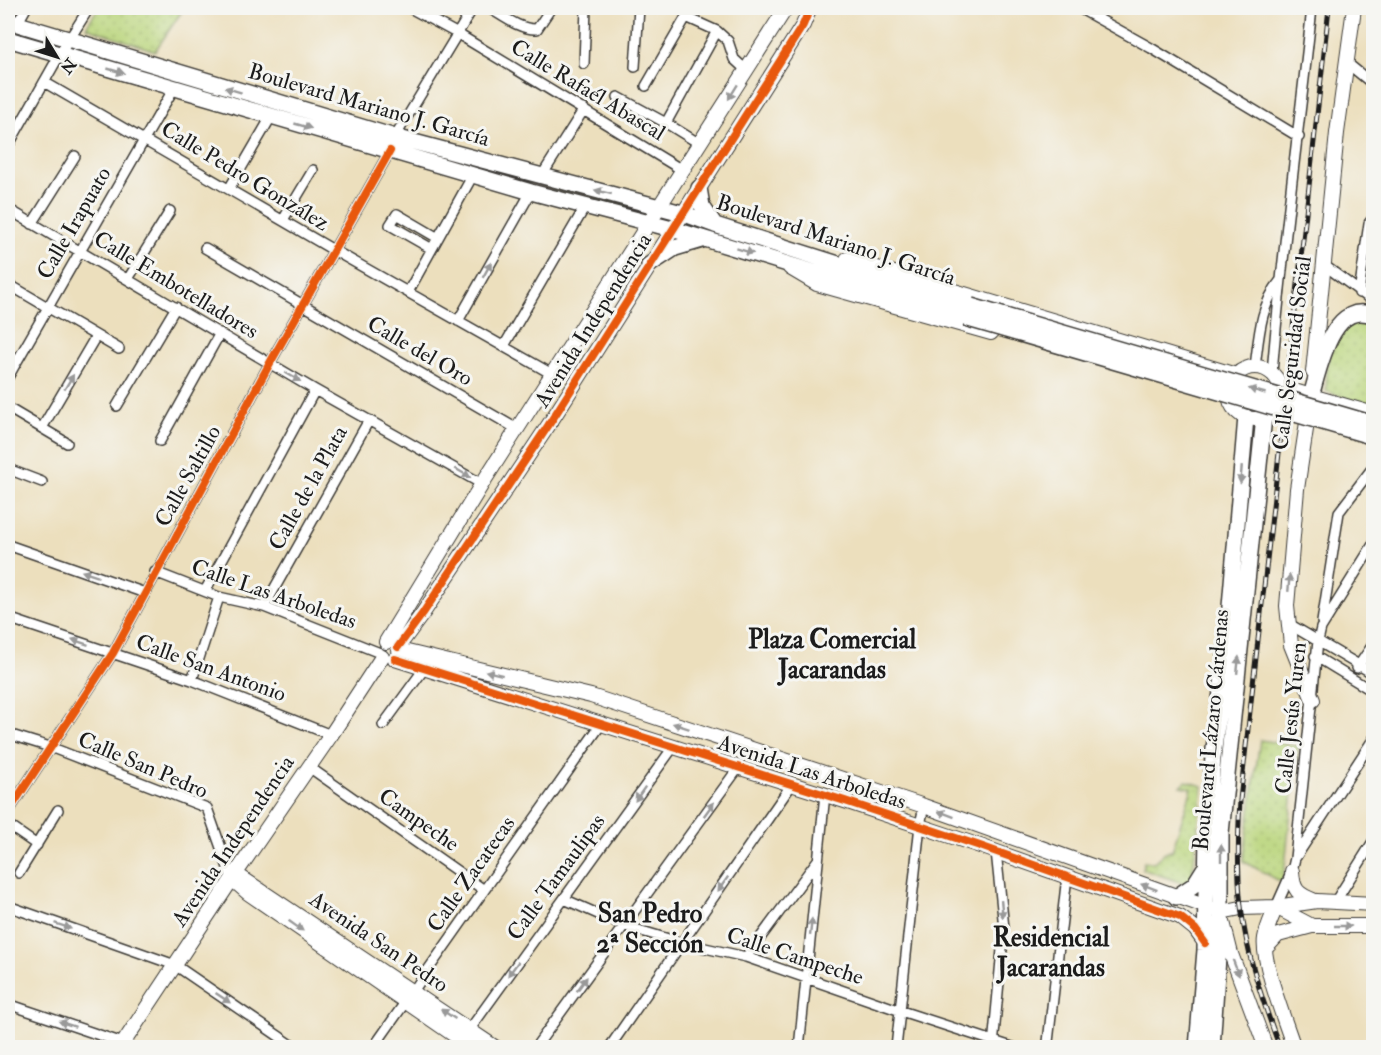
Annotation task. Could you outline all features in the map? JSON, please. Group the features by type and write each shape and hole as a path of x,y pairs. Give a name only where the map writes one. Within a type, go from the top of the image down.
{"main road":[{"name":"Boulevard Mariano J. García","path":"12,23 393,144 473,175 705,239 782,254"},
{"name":"Boulevard Mariano J. García","path":"8,39 272,117 541,177 682,213 782,254 1374,437"},
{"path":"699,188 702,206 715,225"},
{"path":"649,264 675,248 705,239"},
{"name":"Boulevard Mariano J. García","path":"968,312 1370,418"},
{"path":"1311,396 1331,334 1339,324 1354,315 1365,312 1374,316"},
{"name":"Boulevard Lázaro Cárdenas","path":"1212,1047 1221,912 1221,833 1268,414"},
{"name":"Boulevard Lázaro Cárdenas","path":"1197,1047 1205,946 1205,866 1213,758 1227,642 1246,417"},
{"path":"1220,700 1227,706 1232,724"},
{"path":"1176,897 1194,885 1205,866"},
{"path":"1205,946 1213,921 1221,912"}],"street":[{"path":"12,23 26,8"},
{"path":"8,146 89,8"},
{"name":"Calle Rafaél Abascal","path":"410,8 584,109 682,170"},
{"name":"Calle Saltillo","path":"8,812 113,653 270,363 335,251 393,144 474,8"},
{"path":"489,8 533,30 537,29 551,8"},
{"path":"584,64 586,8"},
{"path":"635,67 639,8"},
{"name":"Avenida Independencia","path":"390,652 431,568 482,484 786,8"},
{"name":"Avenida Independencia","path":"124,1046 232,874 390,652 447,578 518,471 803,25 810,8"},
{"path":"1079,8 1299,136"},
{"path":"1272,373 1280,282 1299,136 1312,8"},
{"name":"Calle Seguridad Social","path":"1312,700 1292,645 1287,606 1297,489 1311,396 1337,133 1354,8"},
{"path":"646,86 687,17 717,31 728,41 734,59 746,70"},
{"path":"666,123 717,31"},
{"path":"1347,63 1374,85"},
{"name":"Calle Pedro González","path":"44,82 552,374"},
{"name":"Calle Irapuato","path":"8,377 174,88"},
{"path":"618,97 700,144"},
{"path":"541,177 584,109"},
{"path":"229,189 272,117"},
{"path":"32,224 75,156"},
{"path":"283,220 313,171"},
{"path":"408,292 473,175"},
{"path":"458,321 531,192"},
{"path":"504,346 585,207"},
{"name":"Calle Embotelladores","path":"8,209 315,390 482,484"},
{"path":"128,279 170,211"},
{"path":"432,249 390,225 397,214 438,238"},
{"path":"1359,293 1369,224 1374,217"},
{"name":"Calle del Oro","path":"205,248 517,429"},
{"path":"782,254 820,251 1236,375"},
{"path":"782,254 817,284 1230,399"},
{"path":"1324,265 1359,293 1372,299"},
{"path":"1255,367 1266,302 1280,282"},
{"path":"8,284 119,350"},
{"path":"117,406 176,307"},
{"path":"1032,345 1031,329 1042,317"},
{"path":"160,441 220,333"},
{"path":"42,428 96,336"},
{"path":"1198,390 1204,385 1206,378 1204,366"},
{"path":"1268,414 1280,400 1280,387 1272,373 1261,367 1255,367 1236,375 1229,391 1230,399 1236,410 1246,417 1268,414 1306,422 1374,442"},
{"path":"1280,387 1370,418"},
{"path":"205,591 315,390"},
{"path":"8,408 67,442"},
{"name":"Calle de la Plata","path":"264,607 369,420"},
{"path":"498,458 518,471"},
{"path":"1321,628 1339,512 1374,466"},
{"path":"8,469 42,482"},
{"name":"Calle Jesús Yuren","path":"1276,907 1294,865 1321,628 1374,543"},
{"path":"8,545 145,593"},
{"path":"431,568 447,578"},
{"name":"Calle Las Arboledas","path":"155,572 219,597 264,607 390,652"},
{"path":"192,680 219,597"},
{"name":"Calle San Antonio","path":"8,618 192,680 331,735"},
{"path":"1289,624 1374,674"},
{"path":"1351,678 1374,643"},
{"path":"1325,661 1332,649"},
{"name":"Avenida Las Arboledas","path":"390,652 424,669 825,794 1067,876 1180,917 1196,929 1205,946"},
{"name":"Avenida Las Arboledas","path":"390,652 591,696 924,806 1221,912"},
{"path":"1316,656 1374,692"},
{"path":"383,725 424,669"},
{"path":"630,732 638,712"},
{"name":"Calle Zacatecas","path":"373,1047 602,723"},
{"name":"Calle San Pedro","path":"8,734 50,747 207,808 232,874"},
{"path":"1317,902 1300,894 1295,888 1294,865 1374,738"},
{"name":"Calle Tamaulipas","path":"470,1029 674,746"},
{"path":"534,1047 739,767"},
{"name":"Campeche","path":"309,768 484,890"},
{"path":"609,1047 792,784"},
{"path":"799,1047 825,794"},
{"path":"896,1047 924,806"},
{"path":"19,873 58,810"},
{"path":"8,825 37,845"},
{"path":"980,846 985,828"},
{"path":"1335,902 1374,840"},
{"path":"994,1044 1004,928 996,851"},
{"path":"746,957 818,859"},
{"name":"Avenida San Pedro","path":"232,874 409,996 473,1047"},
{"path":"1048,1042 1067,876"},
{"name":"Calle Campeche","path":"564,899 624,926 682,943 746,957 806,980 994,1044 1015,1047"},
{"path":"1266,1047 1231,954 1221,912 1241,908 1317,902 1374,904"},
{"path":"8,906 175,965 296,1047"},
{"path":"1276,907 1312,926"},
{"path":"1276,907 1264,939 1265,949 1270,973 1294,1047"},
{"path":"1265,949 1278,935 1312,926 1374,926"},
{"name":"Avenida San Pedro","path":"409,996 470,1029 496,1047"},
{"path":"8,1004 124,1046"},
{"path":"8,1045 14,1047"}],"green space":[{"path":"98,8 184,8 155,51 86,27"},
{"path":"1355,321 1373,326 1373,402 1362,405 1326,391 1327,366 1337,331"},
{"path":"1260,740 1298,746 1283,883 1243,861"},
{"path":"1186,781 1203,786 1192,878 1188,885 1142,869 1144,862 1154,862 1165,852 1172,851 1192,788 1181,786"}],"railway":[{"path":"1280,1048 1256,978 1243,924 1238,853 1239,813 1329,8"}],"cycle path":[{"path":"398,647 548,426 803,25 810,8"},
{"path":"8,812 113,653 270,363 390,151"},
{"path":"395,659 980,846 1180,917 1195,929 1205,943"}],"district":[{"name":"Plaza Comercial Jacarandas","path":"832,655"},
{"name":"San Pedro 2ª Sección","path":"650,929"},
{"name":"Residencial Jacarandas","path":"1051,953"}]}
